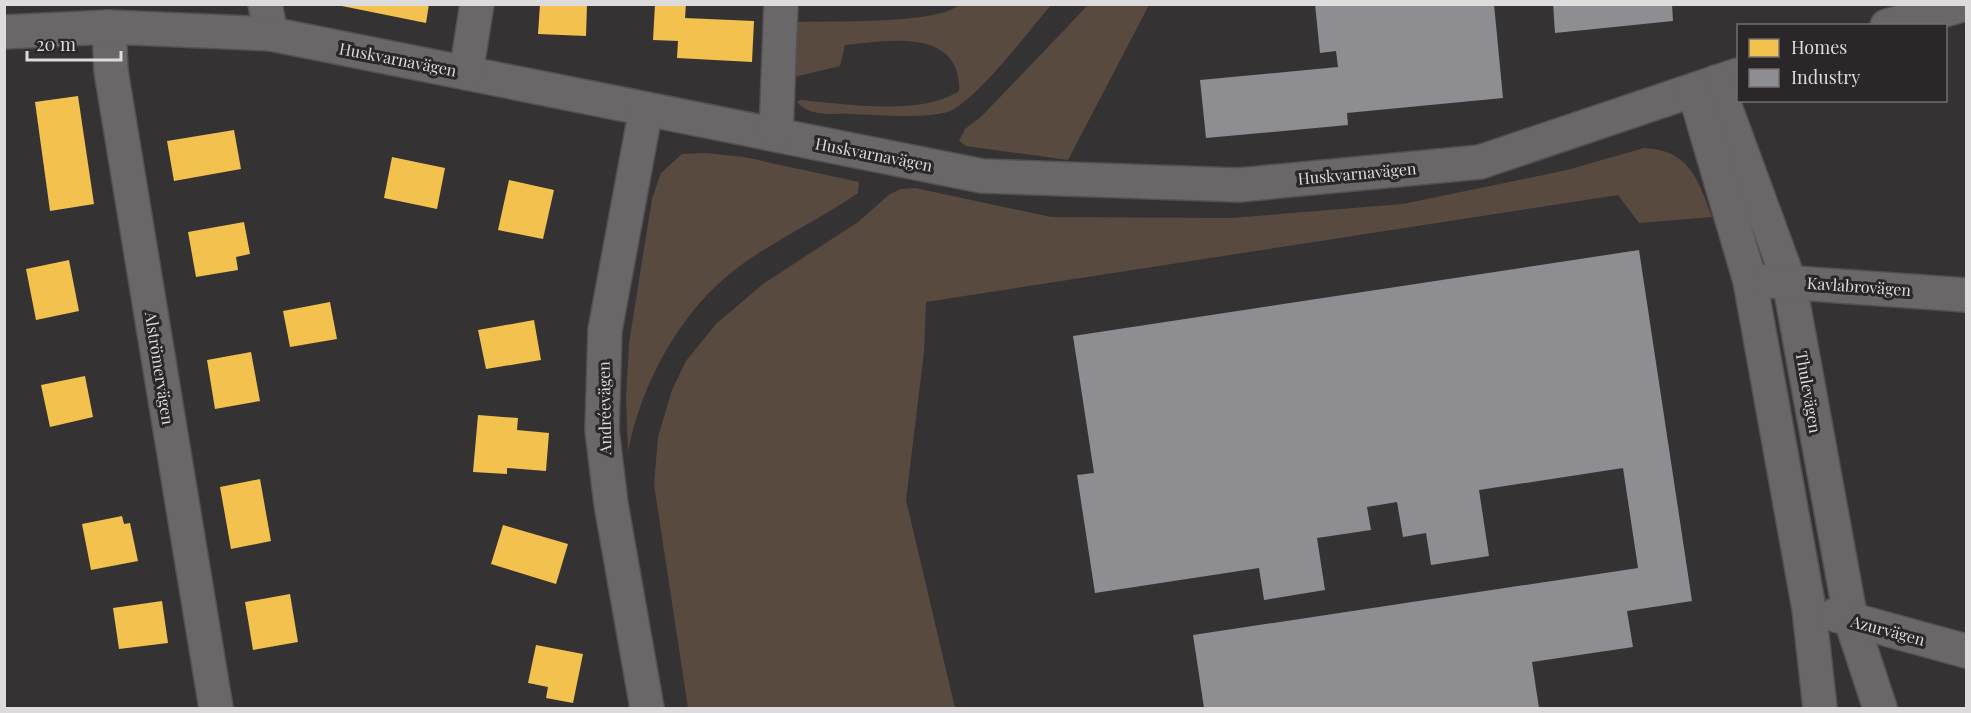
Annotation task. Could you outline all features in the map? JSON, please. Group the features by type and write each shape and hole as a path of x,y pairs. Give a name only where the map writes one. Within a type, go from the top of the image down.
{"street":[{"path":"466,73 477,4"},
{"path":"776,134 782,4"},
{"path":"1894,24 1966,4"},
{"name":"Huskvarnavägen","path":"4,32 268,19 466,73 982,176 1239,184 1480,162 1716,82"},
{"name":"Alströmervägen","path":"110,27 111,71 216,708"},
{"path":"1716,82 1809,609 1820,708"},
{"name":"Thulevägen","path":"1716,82 1789,281 1851,620 1880,708"},
{"name":"Andréevägen","path":"646,109 605,330 602,430 610,504 647,708"},
{"name":"Kavlabrovägen","path":"1750,281 1789,281 1966,296"},
{"name":"Azurvägen","path":"1809,609 1966,651"}],"shaded area":[{"path":"958,5 1051,5 1005,61 966,101 954,109 934,115 823,114 802,107 797,102 801,100 861,106 904,106 925,104 959,91 957,72 950,58 939,49 909,41 845,45 840,66 794,77 797,22 929,16"},
{"path":"1088,5 1149,5 1068,160 966,146 959,141 965,129 982,116"},
{"path":"1644,148 1672,154 1690,169 1702,190 1712,217 1639,223 1618,195 926,302 924,352 906,500 955,708 688,708 654,484 658,437 672,390 686,361 716,324 763,284 858,222 890,194 901,189 915,188 1051,217 1231,218 1403,204 1567,170"},
{"path":"705,153 744,157 859,182 858,193 737,268 716,285 698,305 681,327 653,375 642,401 628,452 626,399 629,343 652,199 661,173 682,154"}],"building: Homes":[{"path":"332,4 429,4 426,23"},
{"path":"540,4 587,4 586,36 538,34"},
{"path":"655,4 686,4 685,18 754,21 752,62 677,58 678,41 653,40"},
{"path":"78,96 94,204 50,211 35,102"},
{"path":"234,130 241,169 174,181 167,141"},
{"path":"392,157 445,168 437,209 384,198"},
{"path":"509,180 554,190 543,239 498,230"},
{"path":"244,222 250,254 236,257 238,270 196,277 188,232"},
{"path":"69,260 79,311 36,320 26,269"},
{"path":"330,302 337,339 290,347 283,311"},
{"path":"534,320 541,360 486,369 478,330"},
{"path":"251,352 260,401 215,409 207,360"},
{"path":"85,376 93,417 50,427 41,385"},
{"path":"478,415 518,418 517,430 549,433 546,471 507,468 507,474 473,472"},
{"path":"260,479 271,541 231,549 220,487"},
{"path":"122,516 124,524 130,523 138,561 91,570 82,524"},
{"path":"503,525 568,544 556,584 491,564"},
{"path":"290,594 298,642 253,650 245,602"},
{"path":"162,601 168,643 119,649 113,608"},
{"path":"536,645 583,654 573,703 546,698 548,687 528,683"}],"building: Industry":[{"path":"1315,4 1494,4 1503,98 1347,113 1348,125 1206,138 1200,80 1338,67 1336,51 1320,53"},
{"path":"1553,4 1672,4 1673,21 1555,33"},
{"path":"1639,250 1692,601 1627,611 1633,647 1532,662 1539,708 1204,708 1193,635 1638,568 1623,468 1479,490 1489,556 1431,565 1426,533 1403,537 1397,502 1367,507 1371,530 1317,538 1325,590 1264,600 1259,568 1095,593 1077,475 1094,473 1073,336"}]}
